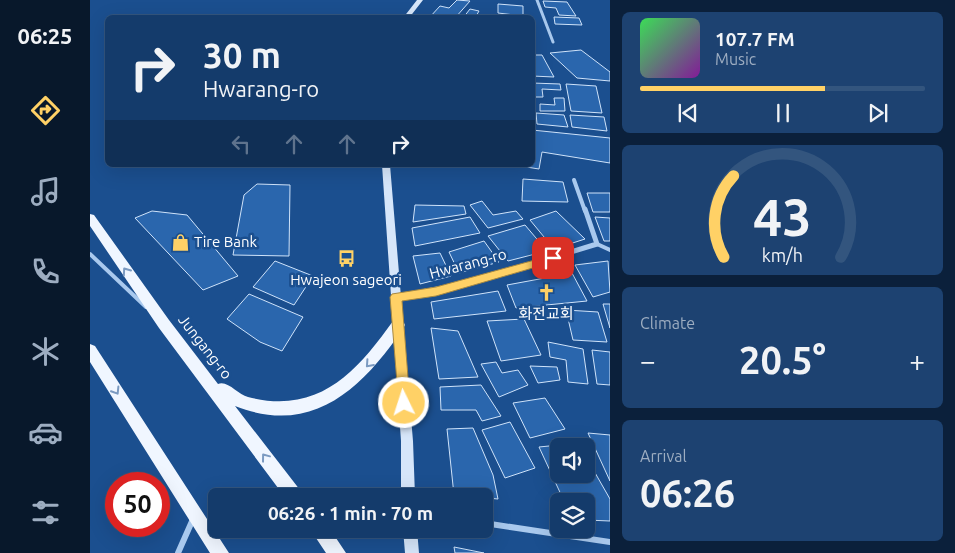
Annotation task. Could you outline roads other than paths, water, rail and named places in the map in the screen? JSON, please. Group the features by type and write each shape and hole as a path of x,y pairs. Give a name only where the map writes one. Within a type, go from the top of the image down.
{"main road":[{"path":"408,15 420,0"},
{"path":"386,167 407,442 408,488"},
{"name":"Jungang-ro","path":"90,218 164,324 288,488"},
{"path":"194,362 233,399 250,405 275,408 302,408 323,401 343,389 380,350 398,325"},
{"path":"90,350 220,553"},
{"path":"326,538 337,553"},
{"path":"411,538 412,553"}],"street":[{"path":"537,0 553,42"},
{"path":"574,180 597,244"},
{"name":"Hwarang-ro","path":"396,297 436,292 597,244"},
{"path":"178,553 195,516"},
{"path":"493,524 610,542"}],"lane":[{"path":"597,244 610,250"},
{"path":"90,254 164,324"}],"place":[{"name":"Tire Bank","path":"180,242"},
{"name":"Hwajeon sageori","path":"346,259"},
{"name":"화전교회","path":"546,293"}]}
